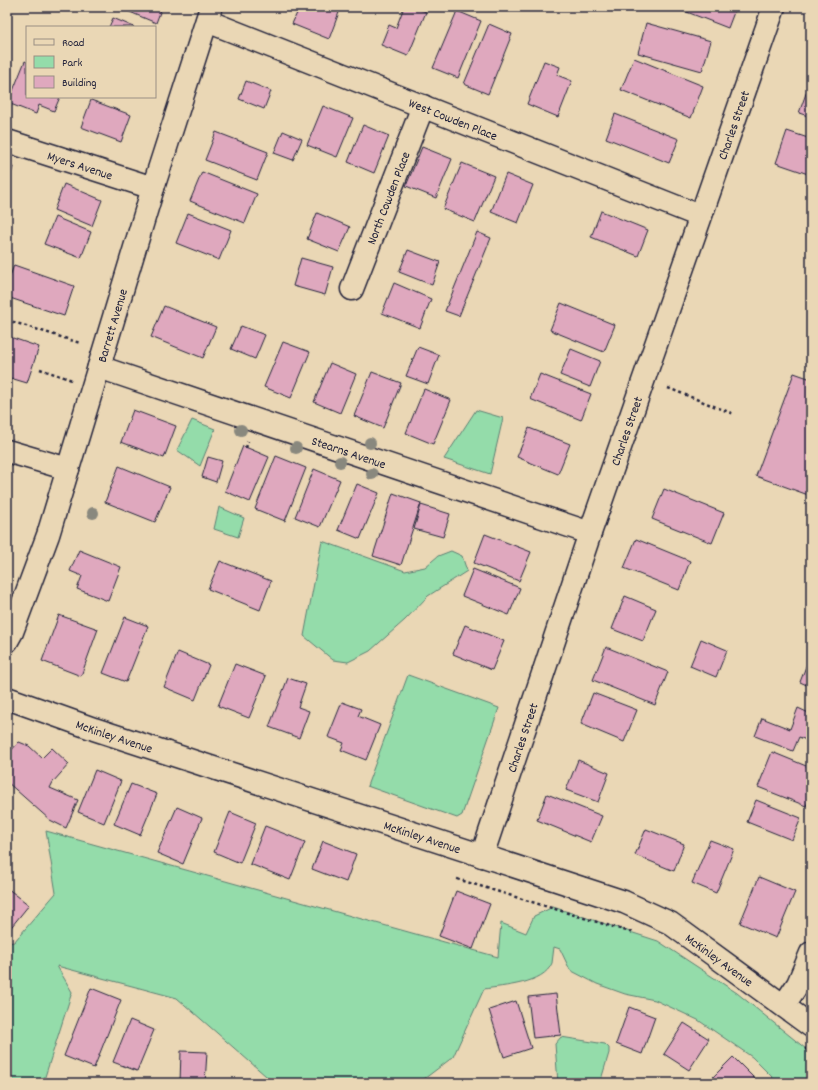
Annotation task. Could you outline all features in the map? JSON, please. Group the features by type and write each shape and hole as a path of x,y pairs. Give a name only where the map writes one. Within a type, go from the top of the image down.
{"street":[{"name":"Charles Street","path":"482,856 590,532 774,7"},
{"name":"West Cowden Place","path":"209,14 423,106 700,216"},
{"name":"Barrett Avenue","path":"7,641 12,632 48,534 153,188 209,14"},
{"name":"North Cowden Place","path":"352,289 423,106"},
{"name":"Myers Avenue","path":"7,141 153,188"},
{"name":"Stearns Avenue","path":"96,377 146,383 590,532"},
{"path":"7,451 68,469"},
{"name":"McKinley Avenue","path":"7,698 94,729 624,902 670,923 784,1006 805,1035"},
{"path":"784,1006 798,984 811,952"}],"path":[{"path":"7,320 80,343"},
{"path":"40,369 96,377"},
{"path":"668,388 734,414"},
{"path":"457,879 637,935"},
{"path":"805,1035 811,1053"}],"green space":[{"path":"476,410 503,418 490,474 444,459"},
{"path":"192,420 215,429 200,466 177,450"},
{"path":"219,507 244,518 238,537 214,529"},
{"path":"322,541 405,571 425,567 438,556 451,551 462,556 467,571 428,596 405,620 370,651 348,662 333,660 304,636"},
{"path":"408,675 499,708 462,815 457,818 367,786"},
{"path":"46,831 498,957 501,923 526,933 534,916 553,907 658,941 737,993 811,1053 811,1083 778,1083 752,1057 698,1020 655,1000 625,994 597,984 570,970 560,949 554,947 552,963 548,970 541,976 522,983 484,989 453,1057 420,1082 413,1083 274,1083 177,998 57,966 72,992 43,1083 7,1083 7,943 14,942 56,893"},
{"path":"561,1037 605,1044 609,1048 609,1053 600,1083 558,1083 555,1044"}],"building":[{"path":"118,7 162,7 156,23"},
{"path":"282,7 341,7 329,39 292,24 297,13"},
{"path":"404,7 414,7 426,12 408,56 381,45 389,25 396,28"},
{"path":"674,7 736,7 728,28"},
{"path":"457,11 481,21 458,78 433,68"},
{"path":"113,18 132,26 109,26"},
{"path":"646,23 711,41 702,71 638,53"},
{"path":"489,24 512,34 488,94 464,84"},
{"path":"634,58 703,86 691,118 621,90"},
{"path":"25,61 26,98 60,98 54,111 39,105 36,114 8,103"},
{"path":"544,61 560,67 557,75 572,81 558,117 527,104"},
{"path":"246,81 271,91 264,109 239,99"},
{"path":"808,88 811,89 811,117 799,113"},
{"path":"91,100 131,115 121,142 81,127"},
{"path":"323,106 353,118 337,157 307,145"},
{"path":"615,114 679,139 669,163 606,138"},
{"path":"363,125 389,136 374,173 348,162"},
{"path":"283,131 302,139 293,160 274,153"},
{"path":"787,131 811,139 811,175 776,163"},
{"path":"216,132 268,152 257,180 205,160"},
{"path":"422,147 452,159 436,198 406,186"},
{"path":"462,163 494,176 475,222 443,209"},
{"path":"7,166 13,167 7,189"},
{"path":"202,172 257,194 245,223 190,201"},
{"path":"506,174 533,185 518,223 491,212"},
{"path":"64,184 102,200 92,226 54,210"},
{"path":"601,211 648,230 638,256 591,237"},
{"path":"188,213 231,230 219,260 176,243"},
{"path":"317,213 350,227 339,252 307,239"},
{"path":"55,217 91,232 81,258 44,244"},
{"path":"477,232 491,238 459,316 445,311"},
{"path":"408,250 440,262 432,285 399,272"},
{"path":"301,258 333,267 325,295 293,286"},
{"path":"14,265 74,286 64,316 7,297 7,278 9,279"},
{"path":"394,283 431,299 420,328 382,313"},
{"path":"561,303 615,325 604,352 550,330"},
{"path":"164,306 216,327 203,358 151,337"},
{"path":"241,326 265,335 255,359 231,349"},
{"path":"7,336 39,347 27,383 7,377"},
{"path":"283,342 310,352 291,398 264,387"},
{"path":"418,347 439,355 428,384 406,376"},
{"path":"571,349 600,361 590,387 560,375"},
{"path":"330,363 356,374 340,413 314,402"},
{"path":"372,372 401,383 383,428 354,416"},
{"path":"794,373 811,379 811,496 756,476"},
{"path":"540,374 591,394 581,420 530,399"},
{"path":"424,389 451,400 433,444 406,433"},
{"path":"133,410 176,426 164,458 121,442"},
{"path":"529,428 570,444 558,474 517,457"},
{"path":"243,446 269,457 250,502 225,491"},
{"path":"276,456 306,468 285,521 255,509"},
{"path":"208,457 222,461 216,482 202,477"},
{"path":"119,466 170,487 155,522 105,502"},
{"path":"314,469 340,480 320,527 295,517"},
{"path":"357,484 379,493 360,539 338,530"},
{"path":"664,489 724,513 712,543 652,519"},
{"path":"393,493 421,503 401,565 373,556"},
{"path":"421,505 450,514 443,537 414,529"},
{"path":"485,534 531,552 519,581 474,563"},
{"path":"636,539 690,561 679,590 624,568"},
{"path":"79,550 121,567 108,601 77,589 82,576 70,571"},
{"path":"220,561 271,581 260,610 208,589"},
{"path":"473,569 520,588 509,615 462,596"},
{"path":"625,596 656,609 643,641 612,629"},
{"path":"59,615 98,629 81,676 42,661"},
{"path":"125,617 148,626 126,682 103,673"},
{"path":"465,625 504,641 492,670 453,654"},
{"path":"701,639 727,650 716,677 690,666"},
{"path":"606,647 668,672 655,705 593,680"},
{"path":"178,652 209,665 195,700 164,687"},
{"path":"810,656 811,657 811,687 800,682"},
{"path":"235,664 266,676 249,718 218,706"},
{"path":"288,678 306,684 298,707 309,711 299,738 269,727"},
{"path":"593,693 637,710 624,742 581,724"},
{"path":"342,702 361,709 358,716 380,725 366,760 341,750 344,743 328,737"},
{"path":"798,708 811,714 811,742 799,737 793,751 755,736 762,718 790,729"},
{"path":"19,742 29,746 42,758 52,748 69,764 53,782 50,788 78,800 66,828 50,820 7,782 7,755"},
{"path":"772,752 811,768 811,795 806,806 758,787"},
{"path":"578,760 609,773 598,802 566,790"},
{"path":"95,770 121,781 104,823 78,812"},
{"path":"131,784 157,794 140,835 114,824"},
{"path":"547,794 602,816 591,842 537,820"},
{"path":"756,800 801,818 792,840 747,822"},
{"path":"177,807 202,818 183,864 157,853"},
{"path":"230,812 256,823 240,863 214,852"},
{"path":"265,826 305,842 290,880 250,864"},
{"path":"646,829 684,844 674,871 635,855"},
{"path":"710,840 734,849 716,893 692,883"},
{"path":"323,841 356,854 346,882 312,869"},
{"path":"759,877 795,892 776,938 740,923"},
{"path":"7,888 29,905 8,931 7,930"},
{"path":"456,891 490,904 473,949 439,936"},
{"path":"91,988 121,1000 94,1068 64,1056"},
{"path":"556,994 561,1035 533,1038 528,997"},
{"path":"516,1001 531,1048 504,1057 489,1010"},
{"path":"629,1007 655,1017 642,1054 616,1044"},
{"path":"130,1020 154,1030 137,1071 113,1062"},
{"path":"684,1023 709,1039 689,1070 664,1054"},
{"path":"181,1051 207,1052 205,1083 180,1083"},
{"path":"733,1057 757,1081 754,1083 707,1083"}]}
